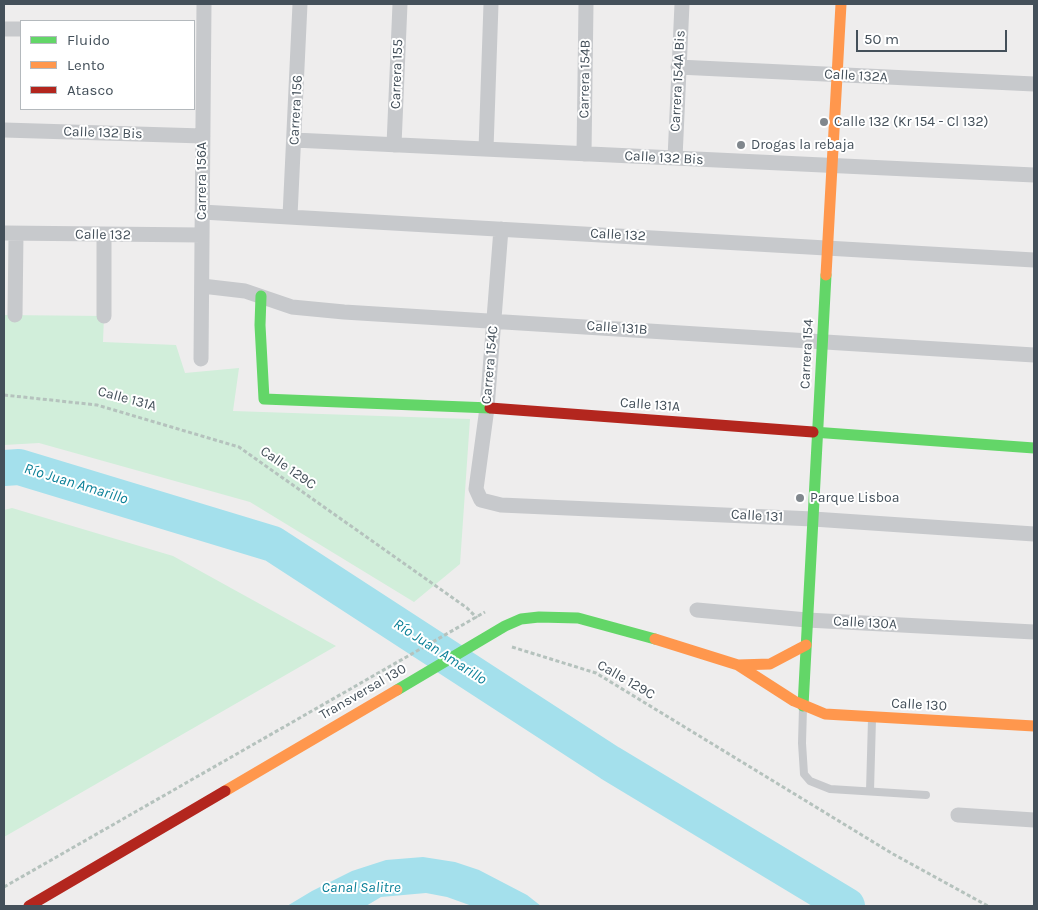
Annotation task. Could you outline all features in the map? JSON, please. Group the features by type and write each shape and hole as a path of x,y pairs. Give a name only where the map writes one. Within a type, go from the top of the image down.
{"main road":[{"name":"Carrera 154","path":"803,706 841,4"},
{"name":"Calle 131A","path":"261,296 260,325 264,399 487,408 1034,448"},
{"name":"Transversal 130","path":"29,906 505,626 521,619 539,617 578,618 621,629 738,665 803,706"},
{"name":"Transversal 130","path":"738,665 770,664 806,644"},
{"name":"Calle 130","path":"803,706 824,714 1034,726"}],"street":[{"name":"Carrera 156A","path":"201,359 203,136 199,32 204,4"},
{"name":"Carrera 156","path":"290,216 300,4"},
{"name":"Carrera 155","path":"394,145 400,4"},
{"path":"486,149 491,4"},
{"name":"Carrera 154B","path":"584,154 586,4"},
{"name":"Carrera 154A Bis","path":"675,158 682,4"},
{"path":"4,29 20,29"},
{"name":"Calle 132A","path":"678,67 1034,84"},
{"name":"Calle 132 Bis","path":"4,130 203,136"},
{"name":"Calle 132 Bis","path":"294,140 1034,175"},
{"name":"Calle 132","path":"202,212 1034,260"},
{"name":"Carrera 154C","path":"480,500 476,489 487,408 501,229"},
{"path":"10,233 14,315"},
{"name":"Calle 132","path":"10,233 202,235"},
{"path":"104,235 104,316"},
{"name":"Calle 131B","path":"202,286 245,291 292,307 344,312 1034,355"},
{"name":"Calle 131","path":"480,500 501,505 813,519 1034,534"},
{"name":"Calle 130A","path":"697,610 807,620 1034,632"},
{"path":"958,815 1034,820"}],"lane":[{"path":"803,706 802,743 804,774 810,781 830,789 926,795"},
{"path":"870,791 872,717"}],"path":[{"name":"Calle 131A","path":"4,394 97,405 239,447"},
{"name":"Calle 129C","path":"239,447 467,608 479,620"},
{"path":"4,887 480,613"},
{"name":"Calle 129C","path":"504,645 596,673 893,854 988,906"}],"green space":[{"path":"4,315 104,316 103,342 176,345 185,373 239,368 233,411 470,419 460,564 414,602 250,502 39,443 4,445"},
{"path":"12,508 173,556 336,646 4,837 4,510"}],"water":[{"name":"Canal Salitre","path":"423,857 455,862 479,870 527,895 541,906 472,906 447,897 426,893 381,897 366,906 287,906 352,871 386,860"}],"waterway":[{"name":"Río Juan Amarillo","path":"4,468 19,467 273,544 610,763 847,906"}],"traffic: fast":[{"path":"803,706 826,275"},
{"path":"261,296 260,325 264,399 490,408"},
{"path":"813,432 1034,448"},
{"path":"397,690 505,626 521,619 539,617 578,618 655,639"}],"traffic: slow":[{"path":"826,275 841,4"},
{"path":"655,639 738,665 794,701 825,714 1034,726"},
{"path":"738,665 770,664 806,645"},
{"path":"225,791 397,690"}],"traffic: jam":[{"path":"490,408 813,432"},
{"path":"29,906 225,791"}],"place":[{"name":"Calle 132 (Kr 154 - Cl 132)","path":"824,122"},
{"name":"Drogas la rebaja","path":"741,145"},
{"name":"Parque Lisboa","path":"800,498"}]}
